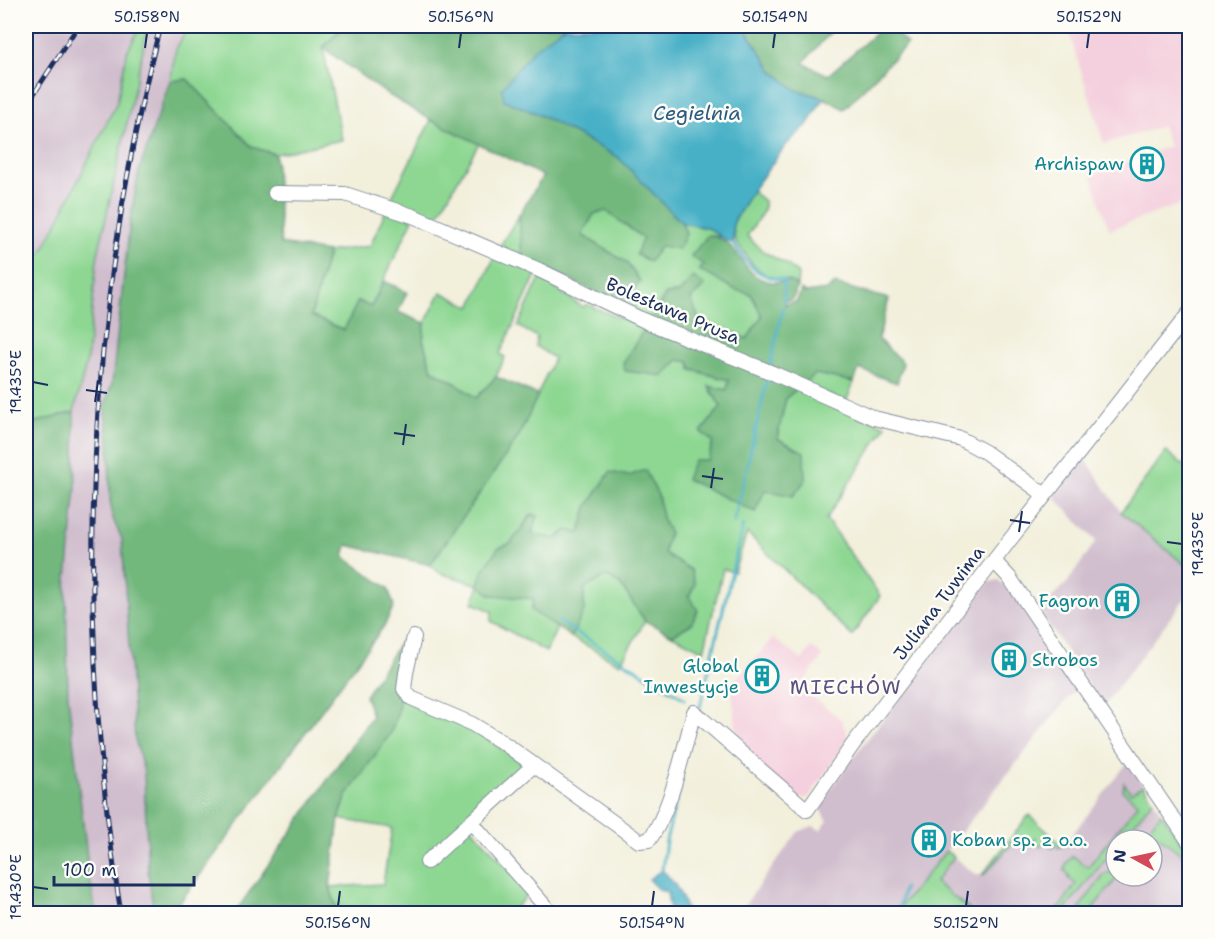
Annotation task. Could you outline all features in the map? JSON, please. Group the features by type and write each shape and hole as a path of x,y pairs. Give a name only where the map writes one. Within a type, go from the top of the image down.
{"street":[{"name":"Bolesława Prusa","path":"275,193 345,194 413,216 539,270 645,321 874,418 961,439 985,452 1045,495"},
{"name":"Juliana Tuwima","path":"414,637 404,689 411,698 472,724 505,744 639,841 649,840 656,831 674,784 694,712 807,810 854,743 1045,495 1190,312"},
{"path":"994,561 1009,578 1190,843"},
{"path":"427,862 534,765"},
{"path":"472,823 552,914"}],"shaded area":[{"path":"26,26 189,26 176,49 170,81 139,171 130,221 112,384 104,406 109,439 113,519 122,539 135,739 144,772 148,872 154,913 96,913 89,874 68,696 66,588 76,488 74,412 87,360 97,259 148,27 138,31 127,52 117,101 46,245 26,277"},
{"path":"1067,26 1189,26 1189,201 1109,230 1091,175 1169,146 1162,126 1104,144"},
{"path":"1085,458 1121,512 1189,568 1189,593 1103,707 1039,610 1067,583 1096,541 1054,497"},
{"path":"998,580 1013,593 1077,687 946,851 976,875 982,875 1029,815 1061,844 1065,844 1128,762 1189,855 1189,913 967,913 924,879 895,913 738,914 798,832 813,826 820,830 828,821 821,811 822,801 990,582"},
{"name":"Global Inwestycje","path":"773,638 802,660 811,647 823,656 800,687 842,720 848,739 808,798 793,798 738,744 731,684"}],"green space":[{"path":"148,26 97,259 87,360 74,412 26,423 26,277 46,245 117,102 127,52 138,31"},
{"path":"189,26 343,26 323,48 342,140 275,154 252,147 187,79 170,81 176,49"},
{"path":"343,26 565,26 534,49 504,100 538,114 618,157 682,223 686,234 679,249 661,246 649,262 636,254 643,238 606,211 594,214 582,235 626,262 640,281 622,305 522,257 519,215 543,176 431,120 387,94 323,48"},
{"path":"743,26 836,26 803,63 828,75 884,26 888,26 907,44 844,109 824,98 796,90 773,71"},
{"path":"187,79 252,147 275,154 281,244 328,252 311,316 344,330 358,301 371,307 384,281 407,292 398,312 425,323 423,340 432,370 476,398 496,377 538,395 519,436 430,565 347,545 344,557 388,588 394,606 384,626 172,913 154,913 148,872 144,772 135,739 122,539 113,519 110,500 109,439 104,406 112,384 130,221 139,171 170,81"},
{"path":"431,120 479,143 435,220 389,203"},
{"path":"752,191 764,201 764,210 747,236 764,252 788,265 798,274 797,286 790,281 767,276 753,265 735,240 733,224"},
{"path":"386,210 413,219 371,307 358,301 344,330 311,316 328,252 370,246"},
{"path":"606,210 644,239 661,246 686,234 682,223 708,228 720,237 708,235 704,265 700,270 736,290 751,294 762,316 747,339 728,330 717,335 703,330 691,299 679,293 666,294 650,319 622,305 640,281 626,262 582,235 594,214"},
{"path":"519,215 522,257 500,246"},
{"path":"708,235 728,244 752,273 760,279 773,282 790,281 797,286 794,296 786,301 785,305 797,301 801,290 806,293 827,290 835,284 889,299 878,339 903,363 897,383 859,369 854,382 816,374 786,398 777,438 804,452 805,481 793,496 765,490 755,512 686,479 694,460 708,460 713,442 701,432 721,407 709,386 727,390 729,380 691,369 690,362 678,360 664,376 625,371 623,363 666,294 679,293 693,277 705,285 691,299 703,330 717,335 728,330 747,339 762,316 751,294 736,290 699,270 704,265 691,256"},
{"path":"496,254 536,275 500,354 505,357 496,377 476,398 432,370 423,340 425,323 441,292 471,307"},
{"path":"540,278 583,307 587,304 619,318 621,313 647,325 623,363 664,376 678,360 690,362 691,370 729,380 728,390 709,387 721,407 701,432 713,441 708,460 686,479 755,512 765,489 793,496 777,438 786,398 798,388 886,426 826,519 880,596 852,636 747,533 734,572 723,569 704,651 672,635 691,624 689,597 691,570 664,553 669,532 662,518 658,495 587,507 580,533 567,530 555,539 532,534 538,516 532,514 511,543 498,548 534,599 531,610 557,628 546,652 491,621 492,611 473,603 479,585 440,573 430,565 519,436 554,358 535,346 537,337 518,326"},
{"path":"816,374 854,382 846,402 803,384"},
{"path":"74,412 76,488 66,588 68,696 89,874 96,913 26,913 26,423"},
{"path":"1166,451 1189,470 1189,568 1121,512"},
{"path":"645,470 658,495 662,518 669,532 664,553 691,570 695,584 689,597 698,610 691,624 672,635 645,621 620,584 606,576 584,589 584,611 571,637 531,610 534,599 491,595 479,585 483,570 498,548 511,543 532,514 538,516 532,534 555,539 567,530 580,533 587,507 610,472 629,476"},
{"path":"606,576 620,584 645,621 620,664 571,637 584,611 584,589"},
{"path":"400,642 402,673 398,711 391,733 347,795 339,819 330,887 338,913 234,914 372,716 365,696"},
{"path":"399,690 469,727 527,765 467,822 529,893 511,913 338,913 330,887 383,884 392,828 339,819 347,795 364,769"},
{"path":"1124,783 1131,793 1143,785 1153,800 1131,828 1119,828 1138,804 1123,791"},
{"path":"1161,813 1189,853 1189,860 1164,841 1164,828 1149,828"},
{"path":"1029,815 1065,845 1058,848 1054,845 1054,848 1050,848 1051,842 1045,840 1041,847 1034,843 1037,837 1032,842 1024,837 1017,838 983,876 982,875"},
{"path":"1104,847 1104,861 1062,913 1055,914 1076,884 1068,878 1070,876 1065,871 1066,864 1072,856 1088,867"},
{"path":"946,851 954,857 935,882 974,913 895,913"},
{"path":"1104,875 1104,888 1109,888 1089,913 1079,908"}],"water":[{"name":"Cegielnia","path":"565,26 743,26 773,71 796,90 824,98 807,125 786,145 752,191 733,224 733,243 708,228 682,223 618,157 538,114 504,100 502,88 534,49"},
{"path":"662,870 678,890 687,913 670,913 667,892 659,890 649,879"}],"waterway":[{"path":"176,26 193,29 259,26"},
{"path":"733,243 754,269 766,276 784,280 784,300"},
{"path":"770,367 783,307"},
{"path":"734,522 768,376"},
{"path":"700,707 743,525"},
{"path":"558,621 685,699"},
{"path":"662,870 666,841 679,789"},
{"path":"898,914 904,888"}],"railway":[{"path":"26,106 78,26"},
{"path":"121,914 106,802 96,691 93,579 95,467 102,356 116,245 135,135 160,26"}],"place":[{"name":"Archispaw","path":"1147,164"},
{"name":"Fagron","path":"1122,601"},
{"name":"Strobos","path":"1009,660"},
{"name":"Global Inwestycje","path":"762,676"},
{"name":"Koban sp. z o.o.","path":"929,840"}],"district":[{"name":"MIECHÓW","path":"846,687"}]}
